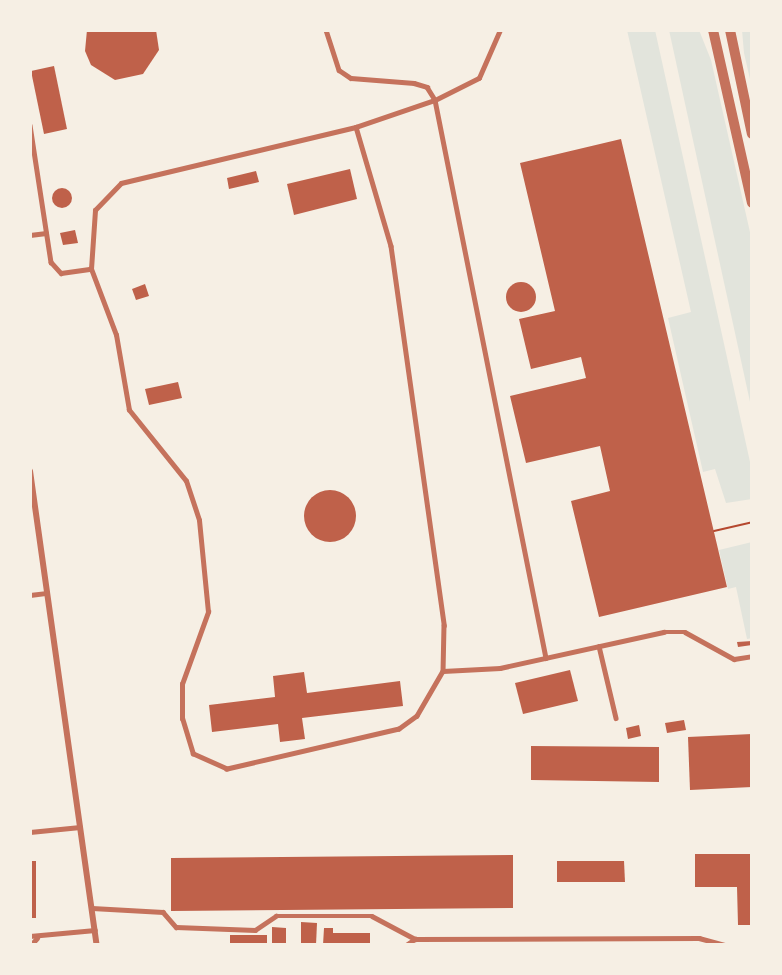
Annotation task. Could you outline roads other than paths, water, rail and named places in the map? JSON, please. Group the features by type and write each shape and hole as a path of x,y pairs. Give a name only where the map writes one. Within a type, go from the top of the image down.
{"street":[{"path":"713,30 749,171 752,203"},
{"path":"730,30 752,134"},
{"path":"30,471 97,945"}],"lane":[{"path":"326,30 339,70 351,78 414,83 427,87 435,100 546,658"},
{"path":"356,127 391,246 444,625 443,671 417,716 378,738 304,748 249,768 207,764 194,754 180,701 208,612 195,501 176,466 129,410 116,335 91,269 95,210 121,183 356,127 435,100 479,78 500,30"},
{"path":"30,125 46,233 54,269 70,273 91,269"},
{"path":"30,235 46,233"},
{"path":"30,595 47,593"},
{"path":"443,671 500,668 599,646 685,632 717,654 734,659 752,656"},
{"path":"599,646 616,718"},
{"path":"30,832 80,827"},
{"path":"92,908 163,912 176,927 255,930 276,916 372,916 415,939 699,938 725,945"},
{"path":"30,936 37,939 95,930"},
{"path":"31,945 37,939"},
{"path":"406,945 415,939"}]}
